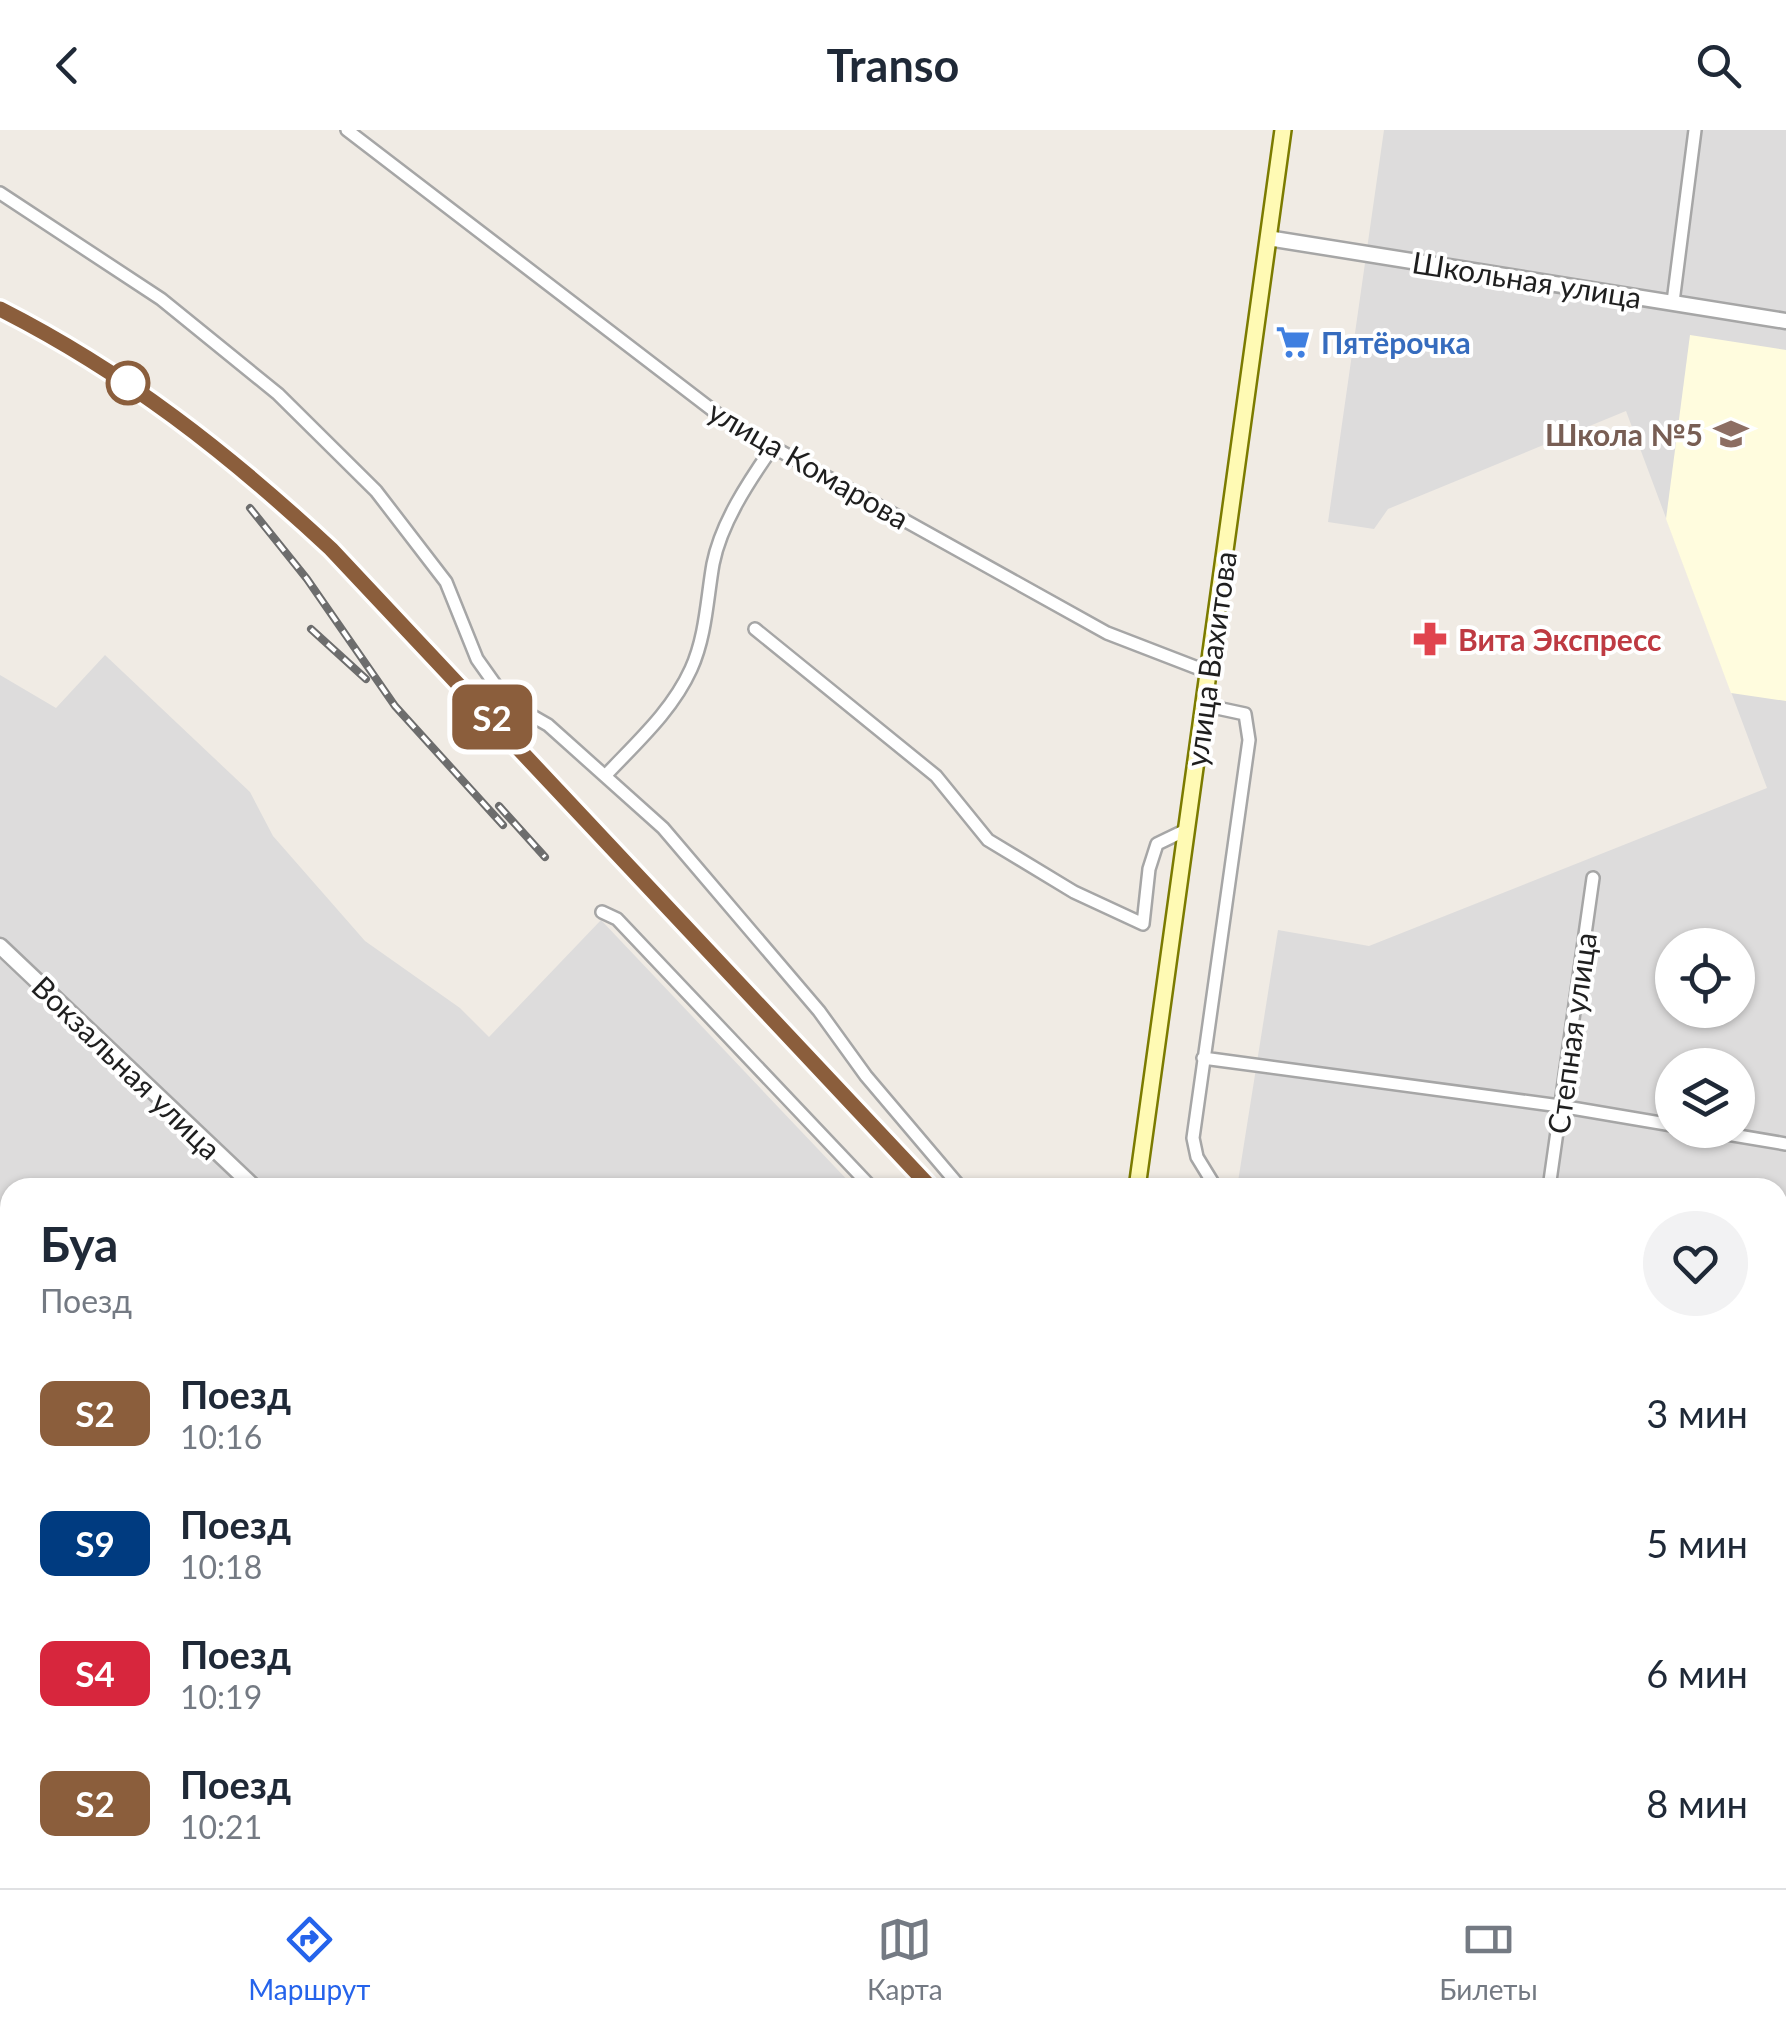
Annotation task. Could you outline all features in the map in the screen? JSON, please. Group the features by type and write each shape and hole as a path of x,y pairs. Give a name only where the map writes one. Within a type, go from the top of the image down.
{"main road":[{"name":"улица Вахитова","path":"1138,1178 1282,130"}],"street":[{"name":"улица Комарова","path":"347,130 728,422 1107,632 1208,672"},
{"path":"1672,302 1696,130"},
{"path":"0,193 161,298 278,394 376,491 446,582 477,658 499,690 513,704 548,725 662,828 953,1178"},
{"name":"Школьная улица","path":"1268,238 1786,321"},
{"path":"606,776 674,703 708,607 714,560 744,487 772,448"},
{"path":"755,629 936,776 988,840 1116,914 1144,924 1149,869 1158,844 1186,830"},
{"path":"1203,705 1246,714 1248,740 1193,1138 1197,1157 1210,1178"},
{"name":"Степная улица","path":"1550,1178 1593,878"},
{"path":"602,912 617,919 863,1178"},
{"name":"Вокзальная улица","path":"0,946 244,1178"},
{"path":"1204,1058 1655,1122"},
{"path":"1755,1139 1786,1144"}],"shaded area":[{"path":"1384,130 1786,130 1786,1178 1239,1178 1278,930 1369,946 1767,788 1626,411 1388,509 1374,529 1328,522"},
{"name":"Школа №5","path":"1690,335 1786,350 1786,701 1731,693 1666,519"},
{"path":"105,655 250,792 273,836 365,941 460,1008 489,1037 601,920 845,1178 0,1178 0,675 56,708"}],"railway":[{"path":"0,309 84,356 161,407 302,523 431,652 922,1178"},
{"path":"250,508 307,579 395,706 503,825"},
{"path":"311,629 366,679"},
{"path":"499,806 545,857"}],"train":[{"name":"S2","path":"0,309 86,356 188,424 266,488 331,549 922,1178"}],"place":[{"name":"Пятёрочка","path":"1293,342"},
{"name":"Школа №5","path":"1731,434"},
{"name":"Вита Экспресс","path":"1430,639"}]}
